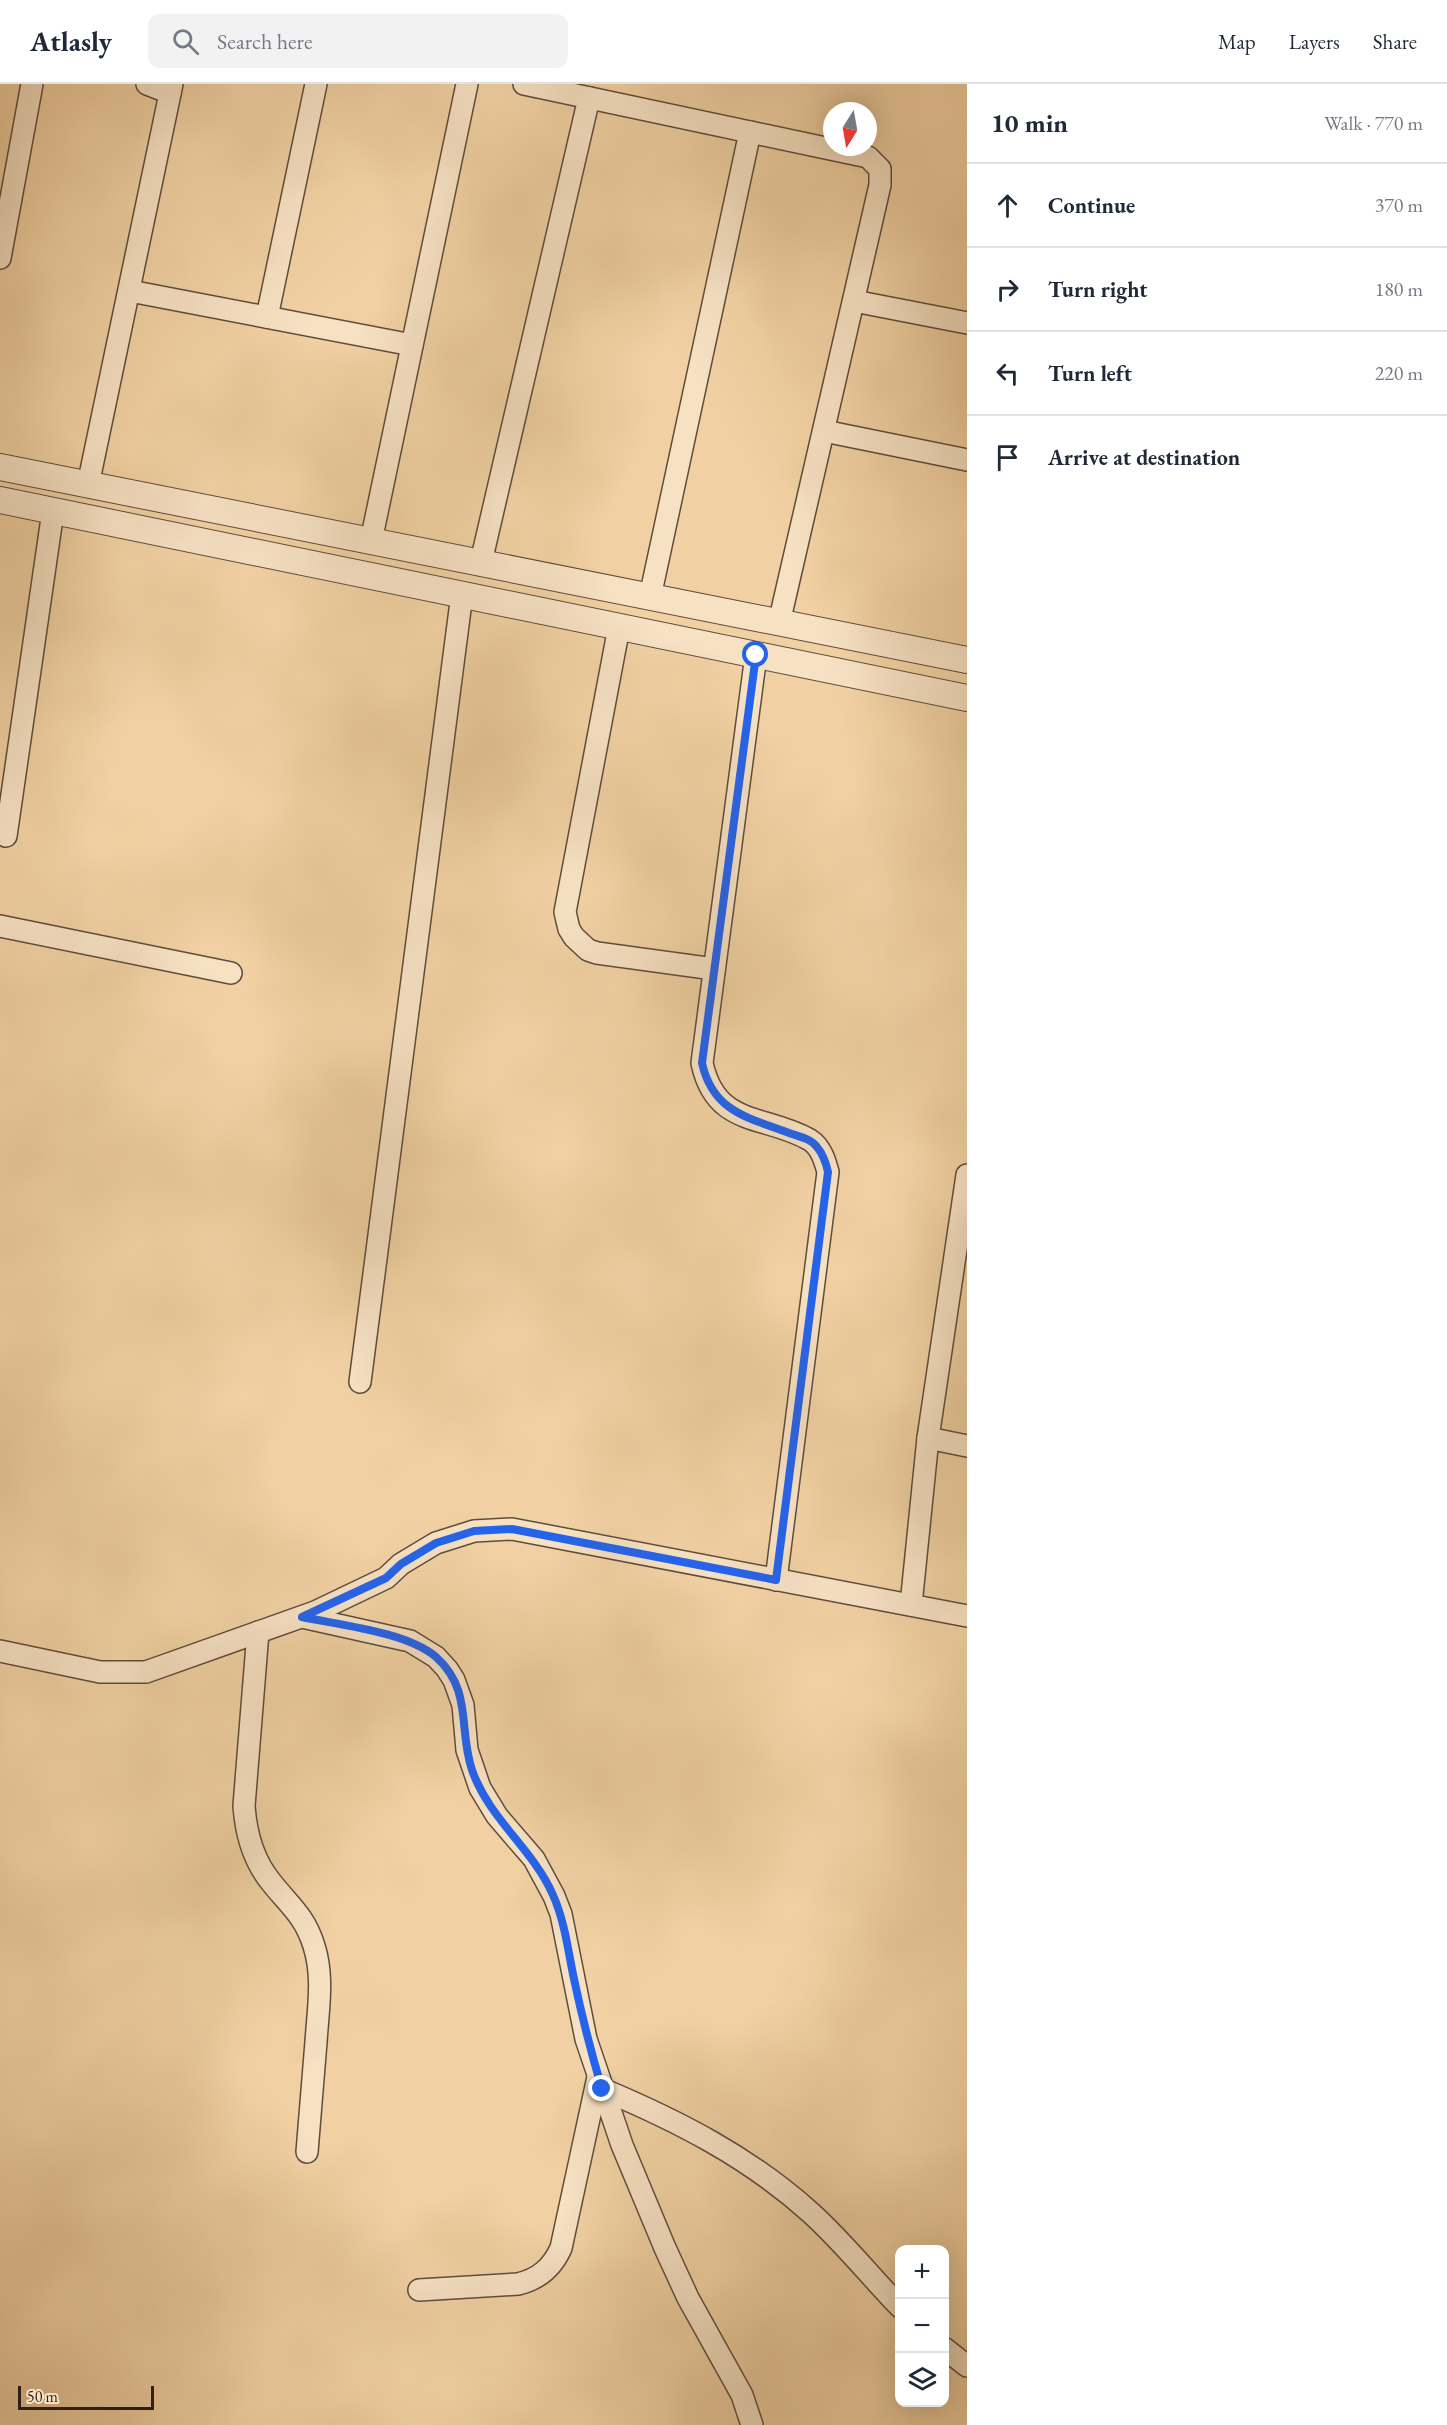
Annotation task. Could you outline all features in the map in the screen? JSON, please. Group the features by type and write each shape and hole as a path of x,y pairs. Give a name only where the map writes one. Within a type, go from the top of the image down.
{"street":[{"path":"0,258 32,84"},
{"path":"88,484 171,88 147,84"},
{"path":"267,317 316,84"},
{"path":"371,541 467,84"},
{"path":"524,84 868,157 880,169 880,185 779,622"},
{"path":"481,562 589,98"},
{"path":"650,597 750,132"},
{"path":"130,291 412,345"},
{"path":"854,301 967,323"},
{"path":"824,431 967,460"},
{"path":"0,467 967,660"},
{"path":"152,531 157,498"},
{"path":"0,500 967,698"},
{"path":"6,836 53,511"},
{"path":"360,1382 462,594"},
{"path":"619,627 565,912 566,921 569,930 579,944 597,953 714,969"},
{"path":"838,671 846,636"},
{"path":"756,655 702,1063 705,1078 712,1092 723,1104 736,1112 811,1141 822,1154 828,1172 776,1580"},
{"path":"0,926 231,973"},
{"path":"911,1605 928,1438 967,1175"},
{"path":"928,1438 967,1446"},
{"path":"0,1652 100,1672 147,1672 302,1617 386,1578 409,1558 436,1543 474,1531 493,1529 512,1529 967,1616"},
{"path":"302,1617 410,1641 436,1658 454,1680 463,1705 467,1750 480,1788 497,1816 534,1860 561,1914 586,2039 638,2186 694,2307 742,2395 752,2425"},
{"path":"258,1632 244,1806 245,1823 251,1847 261,1868 300,1916 308,1930 318,1960 319,1991 308,2152"},
{"path":"418,2290 518,2284 529,2281 549,2268 561,2248 600,2083"},
{"path":"600,2083 714,2142 770,2179 833,2234 895,2302"},
{"path":"949,2351 967,2366"}],"route":[{"path":"602,2089 586,2039 561,1914 534,1860 489,1806 480,1788 467,1750 463,1705 454,1680 436,1658 424,1648 410,1641 302,1617 386,1578 418,1552 436,1543 456,1535 493,1529 512,1529 776,1580 828,1172 822,1154 811,1141 736,1112 723,1104 712,1092 705,1078 702,1063 756,655"}]}
